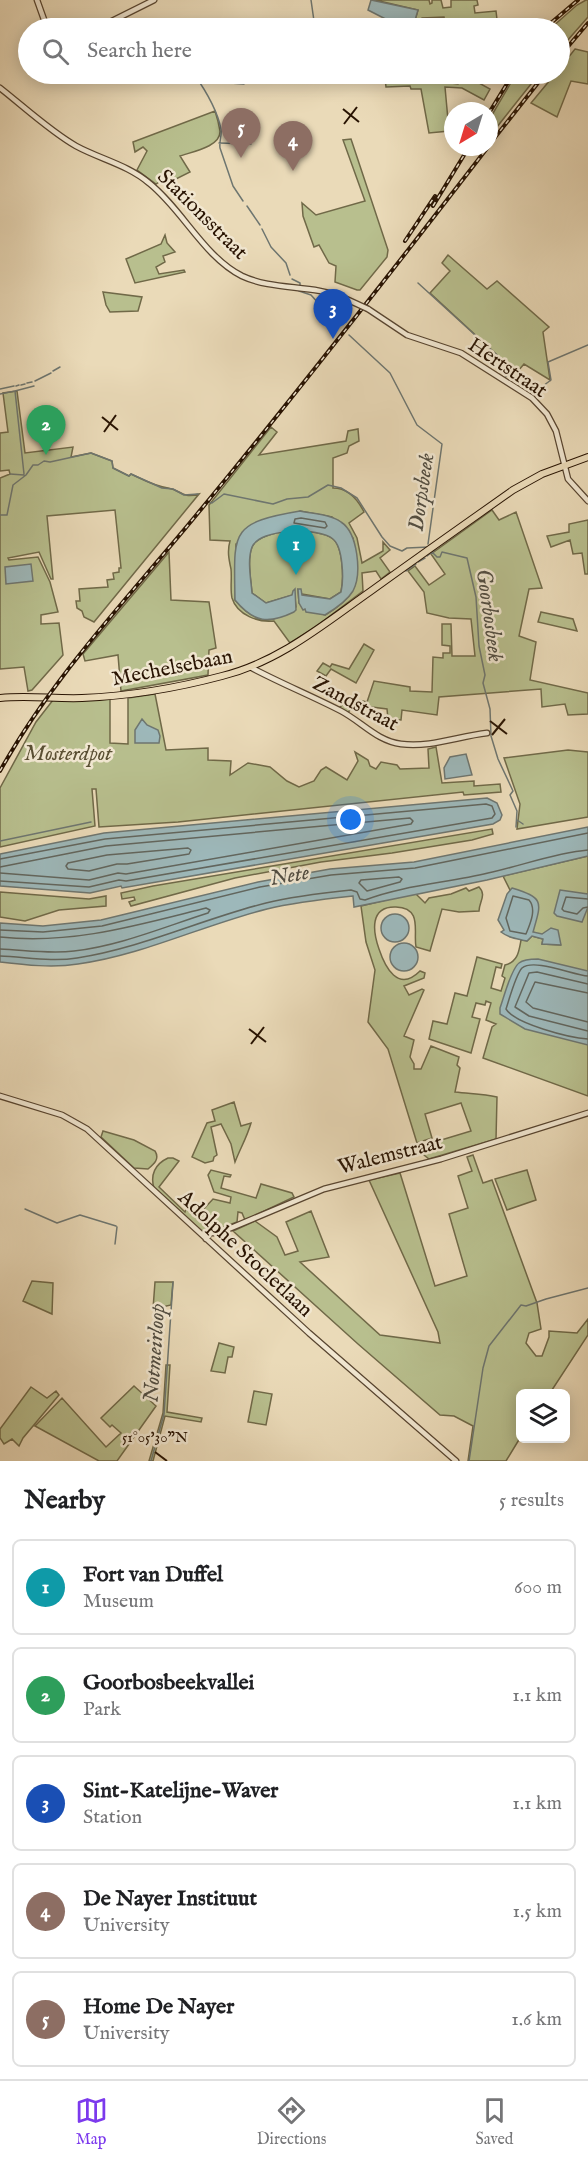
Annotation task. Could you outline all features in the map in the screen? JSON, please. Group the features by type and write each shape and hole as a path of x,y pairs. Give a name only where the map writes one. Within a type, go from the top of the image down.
{"main road":[{"name":"Mechelsebaan","path":"0,698 26,696 82,698 130,694 212,679 250,668 281,653 316,630 513,490 542,474 588,457"}],"street":[{"path":"37,0 43,18"},
{"path":"118,18 154,0"},
{"name":"Stationsstraat","path":"0,88 71,143 149,182 218,257 234,271 257,281 332,293 368,309"},
{"name":"Hertstraat","path":"368,309 411,337 461,353 532,398 547,414 553,425 561,447 563,466 572,486 588,501"},
{"name":"Zandstraat","path":"250,668 343,712 390,742 413,744 488,733"},
{"name":"Adolphe Stocletlaan","path":"0,1096 62,1115 81,1125 338,1359 456,1461"},
{"name":"Walemstraat","path":"206,1239 210,1233 219,1233 324,1189 441,1159 588,1113"}],"green space":[{"path":"375,0 429,0 430,4 432,0 441,0 443,8 451,7 451,0 477,0 478,5 474,6 475,13 496,11 497,18 416,18 418,10"},
{"path":"588,0 588,17 570,38 570,18 562,18 577,5"},
{"path":"575,49 588,52 588,84 571,81 570,84 570,55"},
{"path":"386,84 481,84 490,89 484,100 462,88 445,87 444,132 429,133 421,89 411,89 410,86 386,87"},
{"path":"510,84 531,84 498,126 498,105"},
{"path":"547,84 570,84 557,117 531,103"},
{"path":"215,111 220,131 216,141 204,148 180,156 190,172 174,180 171,174 156,184 137,170 147,151 143,147 135,152 133,142"},
{"path":"351,139 388,250 387,257 360,290 335,282 336,266 329,263 319,245 314,247 303,216 302,203 316,215 365,201 343,140"},
{"path":"165,235 167,243 175,252 163,256 165,262 156,267 159,274 184,270 185,272 135,283 126,259 161,244"},
{"path":"448,255 487,289 497,281 549,327 543,332 550,380 524,364 518,371 510,367 430,293 450,271 442,263"},
{"path":"103,292 142,297 138,311 110,312"},
{"path":"17,391 25,453 73,447 71,457 91,453 112,461 113,468 129,476 131,474 185,495 199,494 94,622 84,617 82,611 77,608 76,601 80,601 79,589 108,587 107,580 114,579 113,573 119,572 121,568 115,510 47,516 53,579 39,552 8,558 9,560 38,557 50,582 58,612 41,615 41,624 59,623 63,655 32,690 28,691 24,667 0,669 0,478 10,474 9,470 0,471 0,433 8,432 3,393"},
{"path":"271,427 277,432 259,455 346,441 348,431 358,429 359,441 349,446 347,453 333,458 333,488 343,490 352,496 364,512 349,523 357,538 362,563 383,551 383,542 390,550 380,558 390,572 381,579 376,571 362,573 363,591 290,643 274,621 262,621 249,617 235,604 231,591 228,552 230,541 210,540 209,505","holes":["300,511 332,517 353,538 356,583 346,599 325,615 305,609 299,603 298,590 302,594 330,599 341,592 342,564 339,549 333,539 316,533 290,531 266,536 257,541 252,547 250,570 252,593 266,603 293,595 294,591 296,607 279,617 264,620 242,608 235,600 236,544"]},
{"path":"492,510 499,520 516,512 542,588 529,589 519,636 536,642 530,680 588,693 588,714 568,715 565,704 542,707 541,689 439,697 437,715 402,710 401,720 388,719 387,709 356,705 347,713 339,708 350,698 367,702 374,681 410,687 410,691 432,692 433,657 443,658 443,653 450,653 450,646 442,645 442,624 451,624 452,656 475,656 471,619 449,618 427,613 424,592 408,571 415,566 429,585 445,574 431,554"},
{"path":"588,520 588,574 585,574 582,553 573,554 570,540 551,547 547,536 569,532 569,524"},
{"path":"169,552 171,600 209,602 216,648 209,650 208,675 121,691 118,655 85,661 83,654"},
{"path":"541,612 573,619 577,631 538,622"},
{"path":"364,644 374,650 356,683 331,669 326,676 317,671 323,663 330,667 332,664 349,669"},
{"name":"Mosterdpot","path":"155,694 166,750 208,748 208,760 231,761 230,775 248,763 270,767 287,781 299,787 314,781 321,770 326,767 347,780 358,761 355,752 368,760 370,766 376,769 381,762 397,765 400,769 429,768 428,749 436,747 442,783 474,781 474,786 500,784 501,792 464,795 463,792 178,822 99,827 96,789 92,789 95,826 0,847 0,788 36,722 53,700 110,699 110,743 128,744 128,698"},
{"path":"568,750 588,752 588,817 517,829 520,804 504,758"},
{"path":"492,829 493,834 472,840 321,862 235,878 131,906 129,902 135,900 134,897 122,899 121,893 153,886"},
{"path":"588,856 588,1096 483,1058 492,1027 496,1024 486,1020 491,1003 486,1001 485,1005 476,1003 472,1017 480,1019 471,1053 429,1039 433,1021 447,1024 455,993 467,996 477,957 502,964 501,968 496,967 491,988 501,991 505,978 502,976 505,965 515,959 521,940 527,941 532,936 543,939 542,944 561,945 533,932 503,876"},
{"path":"479,887 483,896 479,911 459,912 442,909 430,951 416,947 415,922 410,912 404,908 387,908 377,915 375,921 375,935 379,949 389,970 399,978 405,979 420,971 425,973 424,978 404,986 409,995 424,990 404,1036 414,1040 410,1057 414,1069 421,1069 431,1046 459,1057 457,1065 460,1068 455,1092 497,1097 496,1139 429,1159 419,1151 418,1147 471,1131 461,1103 425,1114 432,1138 417,1143 388,1049 368,1022 375,970 366,942 361,906 415,893 425,903 429,898 451,894 466,888 469,891"},
{"path":"0,892 89,899 106,896 106,906 59,910 25,921 0,917"},
{"path":"234,1102 241,1126 251,1123 235,1162 231,1144 221,1124 211,1127 217,1155 213,1161 205,1163 192,1157 207,1123 215,1121 212,1110"},
{"path":"103,1131 134,1140 155,1151 156,1161 148,1169 134,1168 101,1137"},
{"path":"473,1155 483,1183 492,1180 537,1303 541,1329 529,1333 526,1343 536,1356 542,1356 549,1331 577,1333 588,1319 588,1335 553,1389 516,1389 517,1443 506,1461 468,1461 473,1426 454,1416 440,1415 233,1231 255,1221 277,1237 285,1255 298,1251 286,1222 311,1211 329,1257 300,1262 380,1335 440,1343 438,1332 369,1180 400,1173 435,1286 467,1276 449,1214 468,1208 458,1176 472,1171 467,1157"},
{"path":"168,1158 179,1161 159,1187 185,1212 187,1207 194,1208 200,1213 213,1199 230,1203 231,1197 214,1192 208,1175 211,1170 231,1175 230,1177 224,1176 221,1188 256,1198 261,1184 292,1193 294,1197 245,1220 242,1213 238,1212 237,1222 205,1234 154,1188 155,1170"},
{"path":"527,1170 536,1200 507,1210 495,1179"},
{"path":"32,1281 53,1283 52,1314 23,1301"},
{"path":"155,1282 173,1282 171,1305 153,1309"},
{"path":"219,1343 234,1347 232,1357 228,1357 225,1373 211,1371"},
{"path":"166,1365 170,1365 167,1412 202,1418 201,1422 165,1416 153,1461 149,1461 163,1413"},
{"path":"134,1386 156,1406 117,1461 99,1461 35,1426 62,1398 106,1447 121,1433 101,1418"},
{"path":"31,1387 47,1398 56,1391 59,1395 19,1446 12,1439 4,1444 0,1438 0,1429"},
{"path":"254,1391 272,1394 266,1425 248,1422"}],"water":[{"path":"371,0 418,10 416,18 384,18 368,10"},
{"path":"300,511 332,517 347,527 357,554 356,584 344,601 325,615 306,612 299,603 298,589 301,589 302,595 330,599 341,592 341,556 336,543 326,535 303,531 266,536 252,547 250,564 252,593 266,603 292,595 295,589 296,610 285,616 269,620 255,617 235,600 236,545 240,534 260,520"},
{"path":"31,564 33,581 6,584 5,567"},
{"path":"142,719 147,725 158,730 159,743 135,743 135,730"},
{"path":"466,754 472,775 445,779 444,768 450,757"},
{"path":"487,798 497,803 502,815 500,820 493,824 90,893 0,886 0,854 104,833"},
{"path":"588,827 588,856 487,880 354,907 353,896 278,907 102,960 49,966 0,962 0,923 43,926 101,920 258,882 330,869 414,862"},
{"path":"512,888 530,895 538,902 538,913 533,932 542,934 551,928 558,930 561,945 542,944 543,939 532,936 527,941 520,940 501,932 504,930 498,920 507,894"},
{"path":"560,890 588,894 588,907 582,922 557,916 554,913"},
{"path":"395,914 405,918 409,928 405,938 395,942 385,938 381,928 385,918"},
{"path":"404,943 414,947 418,957 414,967 404,971 394,967 390,957 394,947"},
{"path":"538,959 588,971 588,1045 525,1029 500,1014 500,1008 516,966 523,961"}],"waterway":[{"path":"311,0 314,18"},
{"name":"Dorpsbeek","path":"200,84 217,114 221,129 220,148 233,186 243,201"},
{"path":"219,143 251,144"},
{"name":"Dorpsbeek","path":"247,206 260,225"},
{"name":"Dorpsbeek","path":"262,229 271,247 286,263 290,275"},
{"name":"Dorpsbeek","path":"292,279 300,283 300,286"},
{"path":"418,283 508,365 510,370 505,378"},
{"name":"Dorpsbeek","path":"299,291 311,295 330,316"},
{"name":"Dorpsbeek","path":"349,335 390,373 417,425 442,444 428,544"},
{"path":"532,394 551,380 548,362 588,345"},
{"path":"53,371 60,367"},
{"path":"35,381 51,373"},
{"path":"27,383 32,382"},
{"path":"21,385 25,384"},
{"path":"0,389 14,386"},
{"path":"15,391 34,386"},
{"path":"0,394 15,391 24,474"},
{"name":"Goorbosbeek","path":"0,515 7,515 13,485 26,475 33,465 91,453 112,461 113,468 129,476 131,474 184,495 198,494"},
{"path":"10,474 24,475"},
{"name":"Goorbosbeek","path":"209,502 212,503 224,494 273,504 287,499 308,497 328,485 341,488 357,498 390,546 402,551 407,548 429,547"},
{"name":"Goorbosbeek","path":"427,556 435,550"},
{"name":"Goorbosbeek","path":"431,551 437,557 440,557 442,552 467,558 476,597 479,646 485,675 483,683 490,709 491,736 498,759 513,791 510,795 517,811 516,827"},
{"path":"418,562 425,558"},
{"path":"406,571 416,564"},
{"name":"Goorbosbeek","path":"517,820 523,824"},
{"path":"0,841 91,822"},
{"name":"Notmeirloop","path":"25,1209 57,1223 80,1215 116,1226"},
{"name":"Notmeirloop","path":"115,1244 117,1227"},
{"name":"Notmeirloop","path":"151,1461 164,1414 173,1282"},
{"path":"469,1461 483,1368 489,1346 521,1305 526,1306 588,1288"}],"railway":[{"path":"557,18 578,0"},
{"path":"570,44 588,23"},
{"path":"496,102 507,84"},
{"path":"498,134 537,84"},
{"path":"433,206 464,156"},
{"path":"0,771 44,702 93,638 272,422 481,156"},
{"path":"405,241 435,196"}],"place":[{"name":"Home De Nayer","path":"241,158"},
{"name":"De Nayer Instituut","path":"293,171"},
{"name":"Sint-Katelijne-Waver","path":"333,339"},
{"name":"Goorbosbeekvallei","path":"46,455"},
{"name":"Fort van Duffel","path":"296,575"}],"water label":[{"name":"Nete","path":"289,874"}]}
